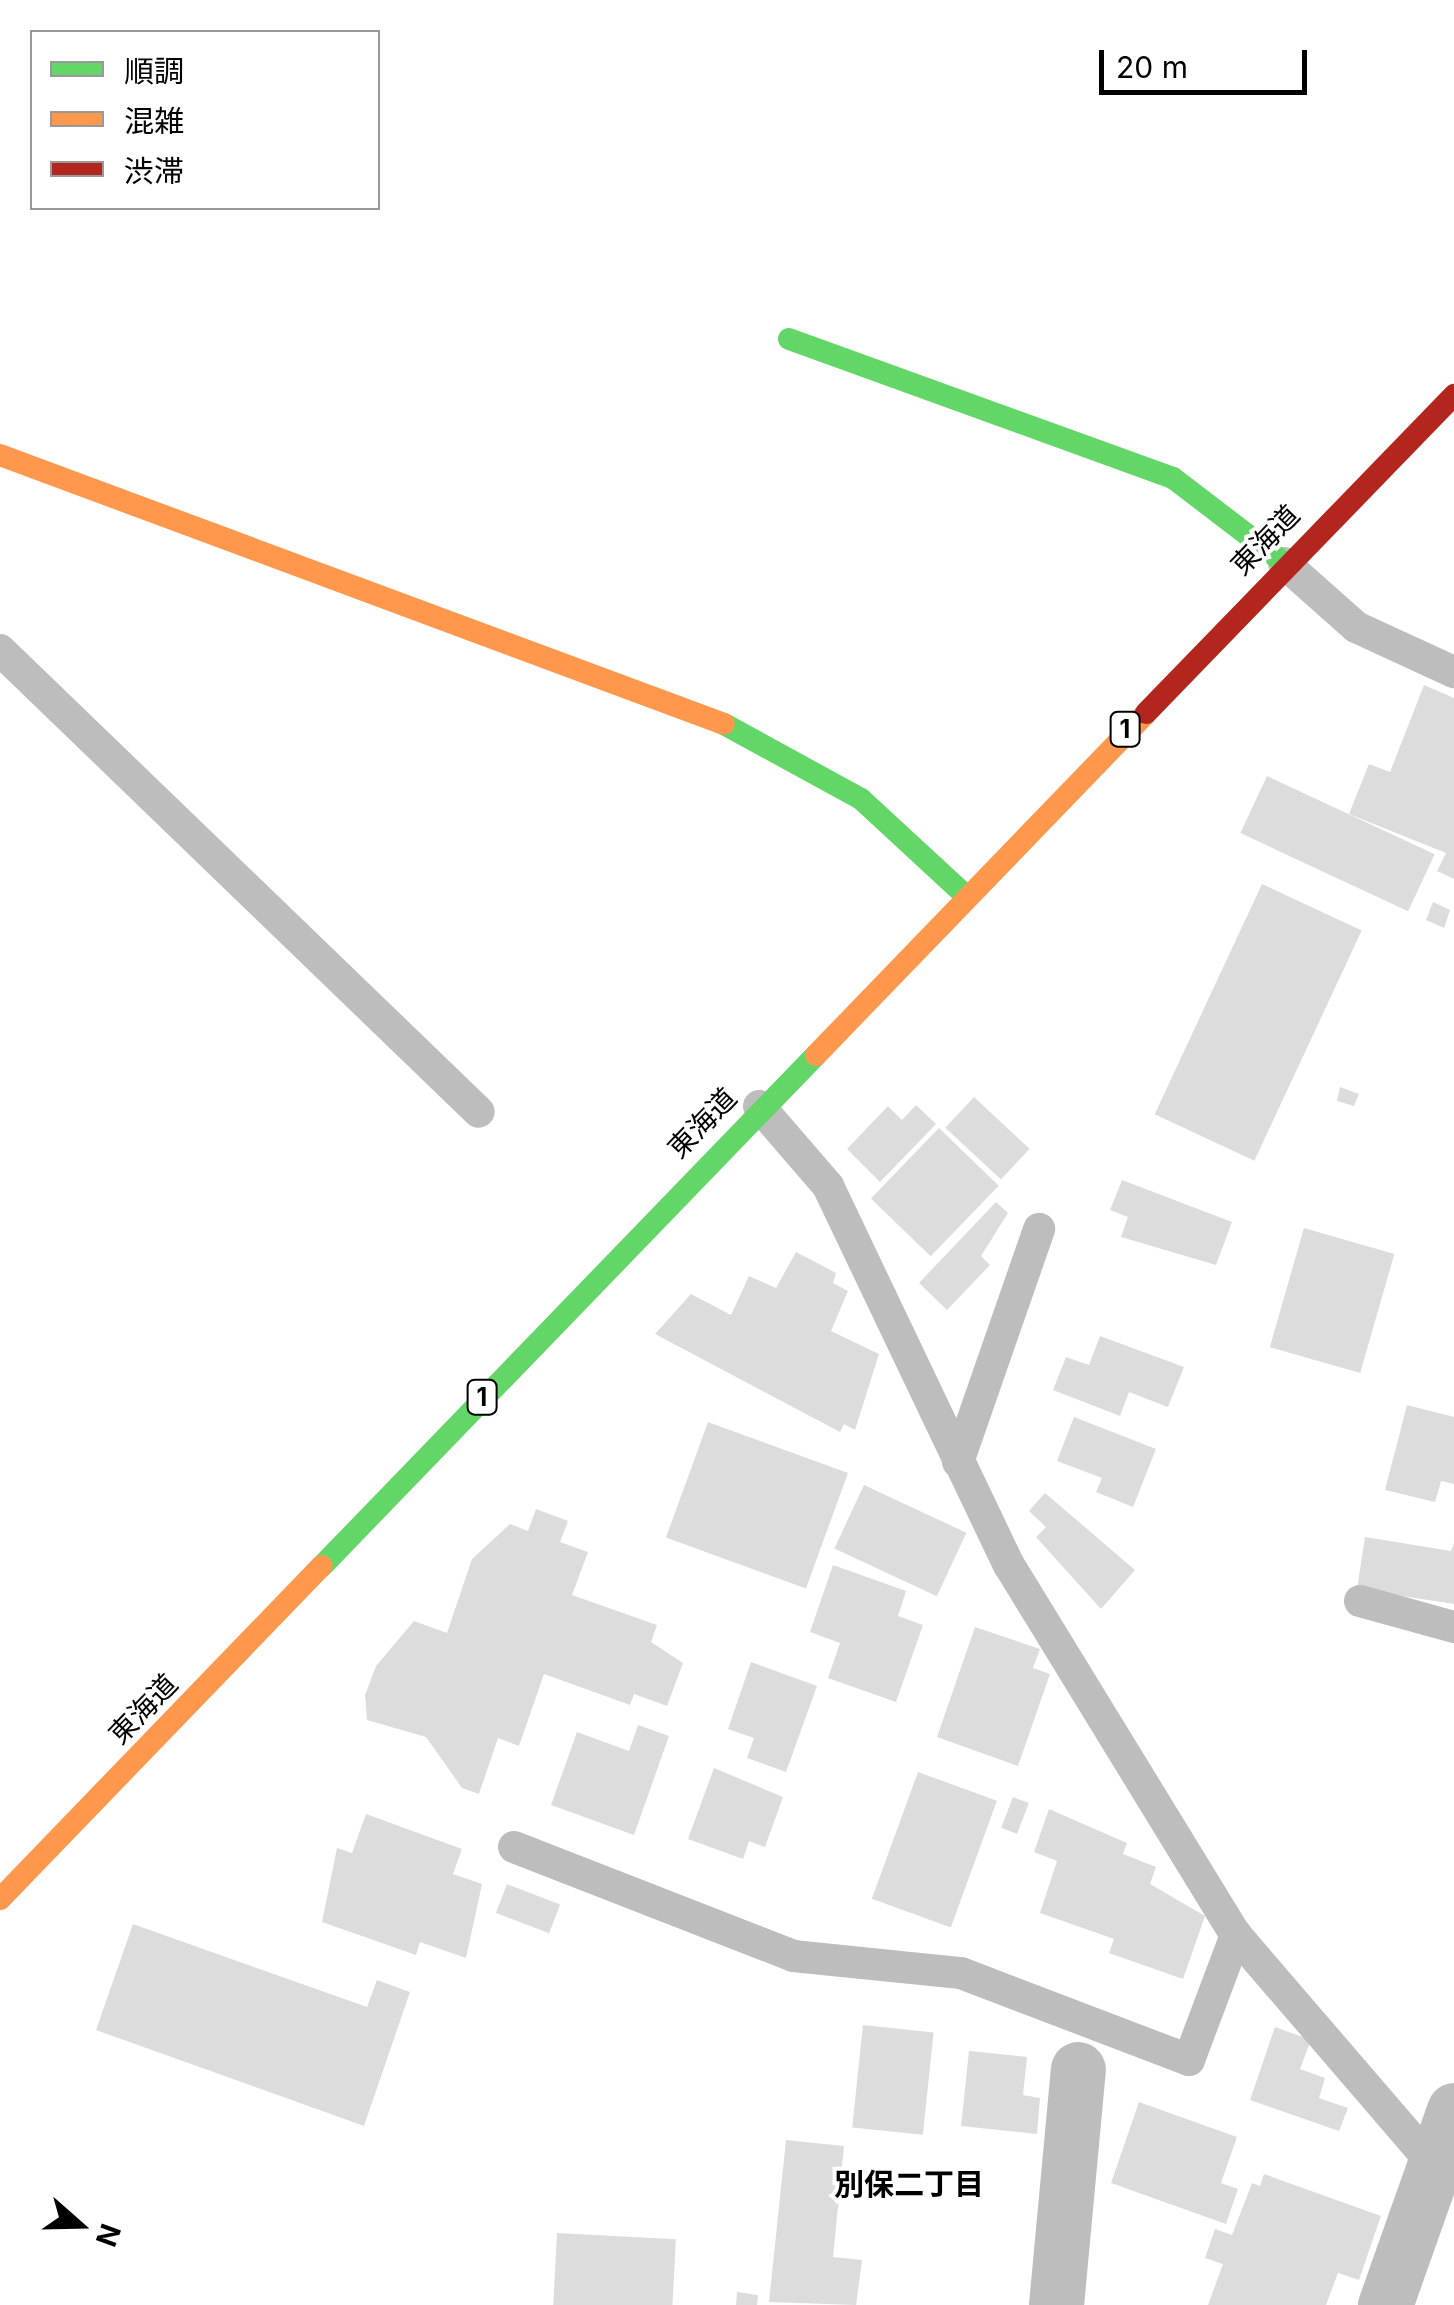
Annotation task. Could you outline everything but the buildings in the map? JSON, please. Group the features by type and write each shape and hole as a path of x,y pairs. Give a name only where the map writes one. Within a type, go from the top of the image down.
{"main road":[{"path":"789,339 1174,478 1284,562"},
{"name":"東海道","path":"0,1899 1284,562 1454,395"},
{"path":"0,455 758,737 861,799 965,895"}],"street":[{"path":"1056,2305 1078,2069"},
{"path":"1385,2305 1454,2110"}],"lane":[{"path":"1284,562 1356,628 1454,672"},
{"path":"0,650 479,1112"},
{"path":"759,1106 828,1186 1009,1565 1236,1935 1434,2165"},
{"path":"958,1462 1039,1229"},
{"path":"1360,1600 1454,1627"},
{"path":"514,1847 793,1956 962,1973 1189,2060 1236,1935"}],"traffic: fast":[{"path":"789,339 1173,478 1284,563"},
{"path":"724,724 861,799 965,895"},
{"path":"322,1566 816,1055"}],"traffic: slow":[{"path":"0,455 724,724"},
{"path":"816,1055 1146,713"},
{"path":"0,1899 322,1566"}],"traffic: jam":[{"path":"1146,713 1454,395"}],"district":[{"name":"別保二丁目","path":"909,2184"}]}
